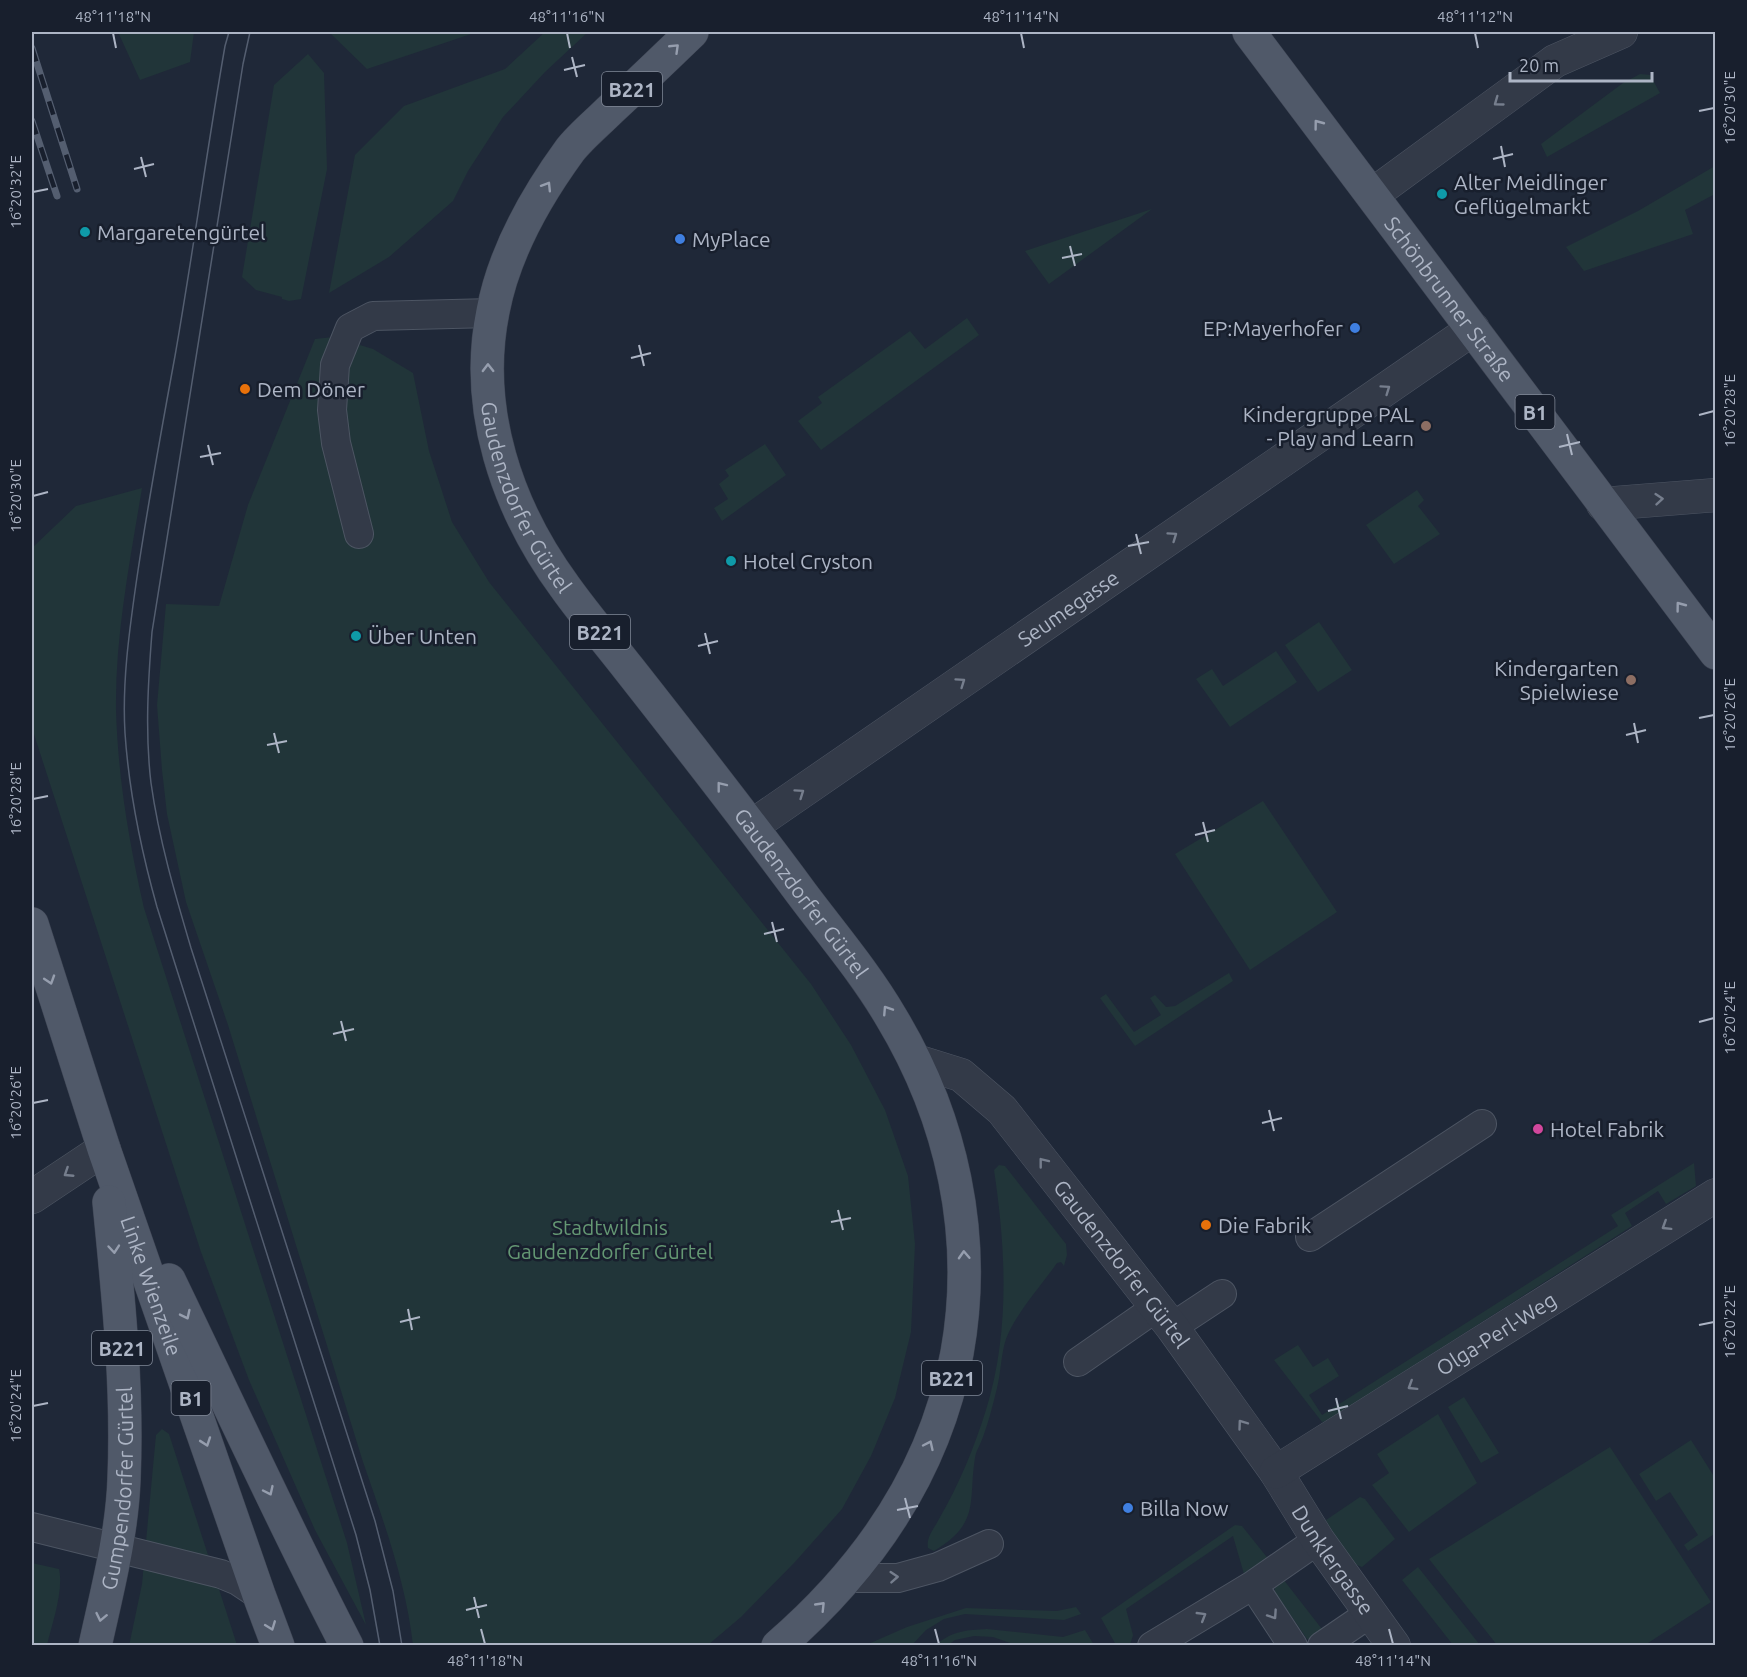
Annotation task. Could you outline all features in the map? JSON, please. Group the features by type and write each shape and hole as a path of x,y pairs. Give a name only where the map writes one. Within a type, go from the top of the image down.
{"main road":[{"name":"Gaudenzdorfer Gürtel","path":"692,32 573,147 523,226 504,268 492,313 488,359 491,415 497,449 511,492 531,533 562,584 752,826 889,1013 916,1061 937,1111 955,1175 962,1218 965,1272 962,1327 952,1382 933,1437 910,1487 883,1533 848,1578 808,1620 778,1646"},
{"name":"Schönbrunner Straße","path":"1249,32 1716,653"},
{"name":"Linke Wienzeile","path":"32,924 104,1149 278,1646"},
{"name":"Gumpendorfer Gürtel","path":"95,1646 116,1547 124,1481 122,1331 104,1149"},
{"path":"104,1149 347,1646"}],"street":[{"path":"1372,195 1555,61 1621,32"},
{"name":"Seumegasse","path":"752,826 1473,329"},
{"path":"1604,504 1716,495"},
{"name":"Gaudenzdorfer Gürtel","path":"916,1061 961,1075 1002,1110 1164,1317 1276,1472"},
{"path":"32,1197 104,1149"},
{"name":"Olga-Perl-Weg","path":"1276,1472 1716,1195"},
{"name":"Dunklergasse","path":"1276,1472 1318,1540 1394,1646"}],"lane":[{"path":"359,534 336,443 332,410 334,365 350,328 373,316 492,313"},
{"path":"1310,1237 1482,1124"},
{"path":"1078,1362 1164,1317 1222,1294"},
{"path":"32,1527 221,1574 238,1581 259,1595"},
{"path":"1152,1646 1253,1585 1318,1540"},
{"path":"848,1578 898,1578 938,1567 989,1544"},
{"path":"1253,1585 1293,1646"},
{"path":"1322,1646 1370,1614"}],"green space":[{"path":"118,32 194,32 190,62 140,80"},
{"path":"477,32 367,69 330,33"},
{"path":"545,32 588,32 545,72 503,117 468,171 453,201 389,257 329,293 355,155 404,106 505,69"},
{"path":"308,54 324,73 327,169 301,299 289,301 256,290 242,277 274,85"},
{"path":"1640,74 1650,75 1660,93 1547,157 1541,144 1623,83"},
{"path":"1715,166 1715,194 1685,210 1693,234 1584,271 1566,247 1638,211"},
{"path":"1152,209 1049,284 1025,251"},
{"path":"967,318 979,335 821,450 798,421 822,403 818,397 910,331 925,349"},
{"name":"Stadtwildnis Gaudenzdorfer Gürtel","path":"333,337 373,349 413,373 429,451 452,522 489,582 811,984 851,1045 885,1110 908,1176 915,1244 911,1332 895,1398 871,1456 842,1509 795,1562 741,1617 708,1645 413,1645 405,1599 379,1507 363,1462 228,1025 186,902 167,814 157,705 166,604 219,606 248,505 315,339"},
{"path":"765,444 786,475 722,521 714,508 728,499 719,484 729,476 725,470"},
{"path":"142,488 124,599 116,682 119,760 134,859 144,908 347,1543 366,1625 315,1530 249,1380 201,1252 32,728 32,548 76,506"},
{"path":"1417,490 1424,500 1418,506 1440,534 1394,564 1366,525"},
{"path":"1319,622 1352,670 1318,692 1285,645"},
{"path":"1276,651 1297,682 1230,727 1196,679 1212,669 1223,686"},
{"path":"1263,801 1337,912 1250,970 1175,854"},
{"path":"1229,973 1233,981 1135,1046 1100,998 1106,994 1134,1032 1161,1015 1150,998 1155,995 1166,1007 1175,1006"},
{"path":"1694,1163 1696,1186 1666,1204 1658,1191 1625,1213 1632,1226 1327,1421 1322,1422 1274,1360 1298,1345 1313,1367 1328,1358 1339,1376 1309,1395 1322,1415 1618,1226 1611,1215"},
{"path":"999,1165 1005,1166 1066,1244 1067,1255 1064,1266 1061,1262 1057,1263 1010,1329 1003,1351 992,1406 976,1455 970,1510 959,1531 934,1551 928,1548 929,1537 966,1466 994,1381 1004,1291 1001,1230 994,1170"},
{"path":"1464,1397 1499,1453 1481,1463 1448,1407"},
{"path":"1438,1414 1477,1483 1409,1532 1372,1485 1389,1473 1377,1454"},
{"path":"162,1429 169,1434 237,1645 129,1646 142,1584 156,1435"},
{"path":"1691,1440 1715,1478 1716,1533 1688,1551 1684,1545 1698,1535 1670,1492 1656,1501 1639,1474"},
{"path":"1610,1447 1711,1602 1645,1645 1497,1645 1429,1559"},
{"path":"1360,1497 1365,1499 1395,1539 1362,1567 1350,1560 1340,1548 1326,1520"},
{"path":"1235,1525 1242,1526 1270,1561 1244,1574 1233,1536 1126,1609 1133,1635 1130,1645 1116,1645 1101,1618"},
{"path":"32,1563 59,1569 59,1597 47,1645 32,1645"},
{"path":"1418,1567 1480,1645 1453,1645 1402,1580"},
{"path":"1283,1579 1325,1633 1314,1640 1307,1639 1275,1592 1275,1586"},
{"path":"1076,1607 1081,1614 1064,1620 965,1614 944,1619 926,1630 912,1645 866,1645 907,1627 966,1608 1057,1611"},
{"path":"987,1629 1063,1637 1085,1630 1094,1645 1016,1645 993,1637 974,1636 955,1640 948,1645 936,1645 960,1632"}],"tram line":[{"path":"229,32 218,85 182,317 136,584 125,677 124,715 129,777 136,821 157,907 356,1535 370,1590 380,1646"},
{"path":"250,32 152,632 148,708 149,764 158,825 179,907 375,1521 393,1591 402,1646"}],"railway":[{"path":"32,48 77,189"},
{"path":"32,121 57,196"}],"place":[{"name":"Alter Meidlinger Geflügelmarkt","path":"1442,194"},
{"name":"Margaretengürtel","path":"85,232"},
{"name":"MyPlace","path":"680,239"},
{"name":"EP:Mayerhofer","path":"1355,328"},
{"name":"Dem Döner","path":"245,389"},
{"name":"Kindergruppe PAL - Play and Learn","path":"1426,426"},
{"name":"Hotel Cryston","path":"731,561"},
{"name":"Über Unten","path":"356,636"},
{"name":"Kindergarten Spielwiese","path":"1631,680"},
{"name":"Hotel Fabrik","path":"1538,1129"},
{"name":"Die Fabrik","path":"1206,1225"},
{"name":"Billa Now","path":"1128,1508"}]}
